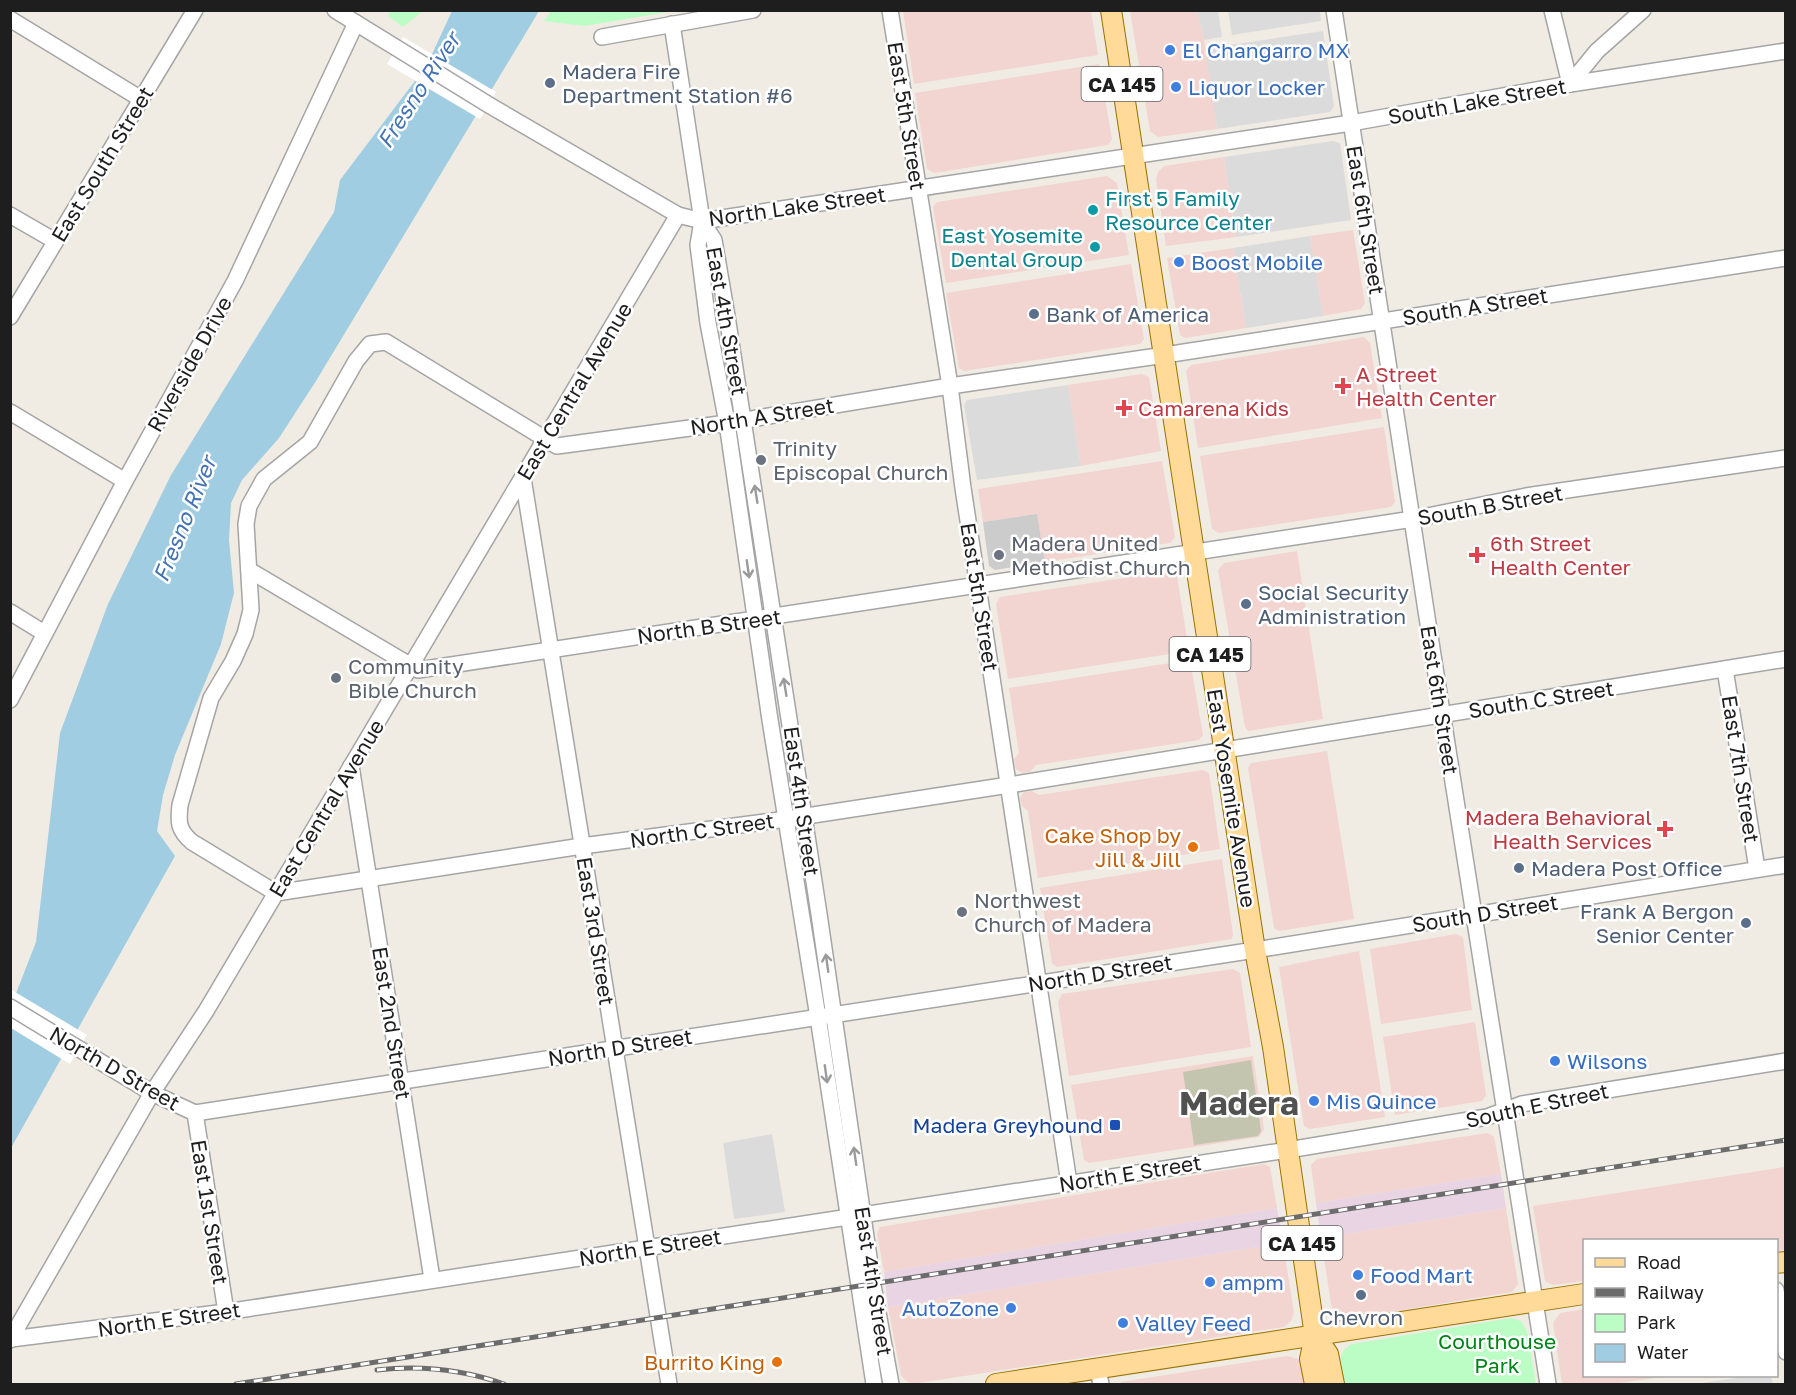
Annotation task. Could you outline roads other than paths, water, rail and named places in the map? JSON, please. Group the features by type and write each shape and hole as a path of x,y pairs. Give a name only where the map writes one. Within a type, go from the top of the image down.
{"main road":[{"name":"East Yosemite Avenue","path":"1111,10 1255,950 1273,1047 1315,1336"},
{"path":"996,1384 1100,1377 1315,1336 1583,1294"},
{"path":"1314,1384 1310,1359 1315,1336"},
{"path":"1315,1336 1328,1354 1334,1384"}],"street":[{"name":"East South Street","path":"10,317 195,10"},
{"name":"North Lake Street","path":"335,10 489,105 678,215 702,221 1134,157"},
{"path":"602,37 753,10"},
{"name":"East 5th Street","path":"890,10 950,386 963,488 1070,1183"},
{"name":"East 6th Street","path":"1334,10 1548,1384"},
{"path":"1552,10 1570,84"},
{"path":"1570,84 1597,51 1642,10"},
{"path":"10,19 141,99"},
{"name":"Riverside Drive","path":"10,700 125,481 235,281 356,23"},
{"name":"East 4th Street","path":"672,24 702,221 698,245 708,324 727,423 755,619 818,1017 891,1384"},
{"name":"South Lake Street","path":"1134,157 1351,123 1570,84 1785,51"},
{"path":"10,215 55,241"},
{"name":"East Central Avenue","path":"11,1339 152,1093 206,1011 678,215"},
{"name":"East 4th Street","path":"702,221 714,240 744,420 834,1014 874,1384"},
{"name":"South A Street","path":"1165,356 1785,258"},
{"name":"North A Street","path":"249,570 246,524 249,506 255,492 264,479 310,442 356,361 370,344 386,342 557,446 727,423 950,386 1165,356"},
{"path":"10,412 125,481"},
{"name":"South B Street","path":"1194,552 1413,519 1526,496 1785,458"},
{"name":"East 3rd Street","path":"523,478 669,1384"},
{"name":"North B Street","path":"249,570 418,670 1194,552"},
{"path":"249,570 251,610 233,661 211,698 180,805 178,823 182,834 192,842 276,893"},
{"path":"10,612 44,633"},
{"name":"South C Street","path":"1226,750 1785,659"},
{"name":"East 7th Street","path":"1725,669 1757,869"},
{"name":"North C Street","path":"276,893 582,846 787,819 1226,750"},
{"name":"East 2nd Street","path":"351,766 432,1279"},
{"name":"South D Street","path":"1255,950 1785,865"},
{"name":"North D Street","path":"10,1007 152,1093 195,1113 1255,950"},
{"name":"South E Street","path":"1288,1150 1487,1118 1522,1104 1785,1061"},
{"name":"East 1st Street","path":"195,1113 226,1312"},
{"name":"North E Street","path":"11,1339 226,1312 1288,1150"},
{"path":"1778,1304 1785,1352"}],"water":[{"name":"Fresno River","path":"452,11 539,11 316,381 279,438 242,480 231,503 229,540 234,593 221,644 175,755 163,795 157,831 175,856 11,1148 11,1003 36,942 60,733 108,604 171,475 334,212 340,180 427,65"}],"railway":[{"path":"236,1384 1786,1140"},
{"path":"377,1370 409,1368 442,1370 473,1375 504,1384"}],"place":[{"name":"El Changarro MX","path":"1170,50"},
{"name":"Madera Fire Department Station #6","path":"550,83"},
{"name":"Liquor Locker","path":"1176,87"},
{"name":"First 5 Family Resource Center","path":"1093,210"},
{"name":"East Yosemite Dental Group","path":"1095,247"},
{"name":"Boost Mobile","path":"1179,262"},
{"name":"Bank of America","path":"1034,314"},
{"name":"A Street Health Center","path":"1343,386"},
{"name":"Camarena Kids","path":"1124,408"},
{"name":"Trinity Episcopal Church","path":"761,460"},
{"name":"Madera United Methodist Church","path":"999,555"},
{"name":"6th Street Health Center","path":"1477,555"},
{"name":"Social Security Administration","path":"1246,604"},
{"name":"Community Bible Church","path":"336,678"},
{"name":"Madera Behavioral Health Services","path":"1665,829"},
{"name":"Cake Shop by Jill & Jill","path":"1193,847"},
{"name":"Madera Post Office","path":"1519,868"},
{"name":"Northwest Church of Madera","path":"962,912"},
{"name":"Frank A Bergon Senior Center","path":"1746,923"},
{"name":"Wilsons","path":"1555,1061"},
{"name":"Mis Quince","path":"1314,1101"},
{"name":"Madera Greyhound","path":"1115,1125"},
{"name":"Food Mart","path":"1358,1275"},
{"name":"ampm","path":"1210,1282"},
{"name":"Chevron","path":"1361,1295"},
{"name":"AutoZone","path":"1011,1308"},
{"name":"Valley Feed","path":"1123,1323"},
{"name":"Burrito King","path":"777,1362"}],"district":[{"name":"Madera","path":"1239,1102"}],"park label":[{"name":"Courthouse Park","path":"1497,1353"}]}
